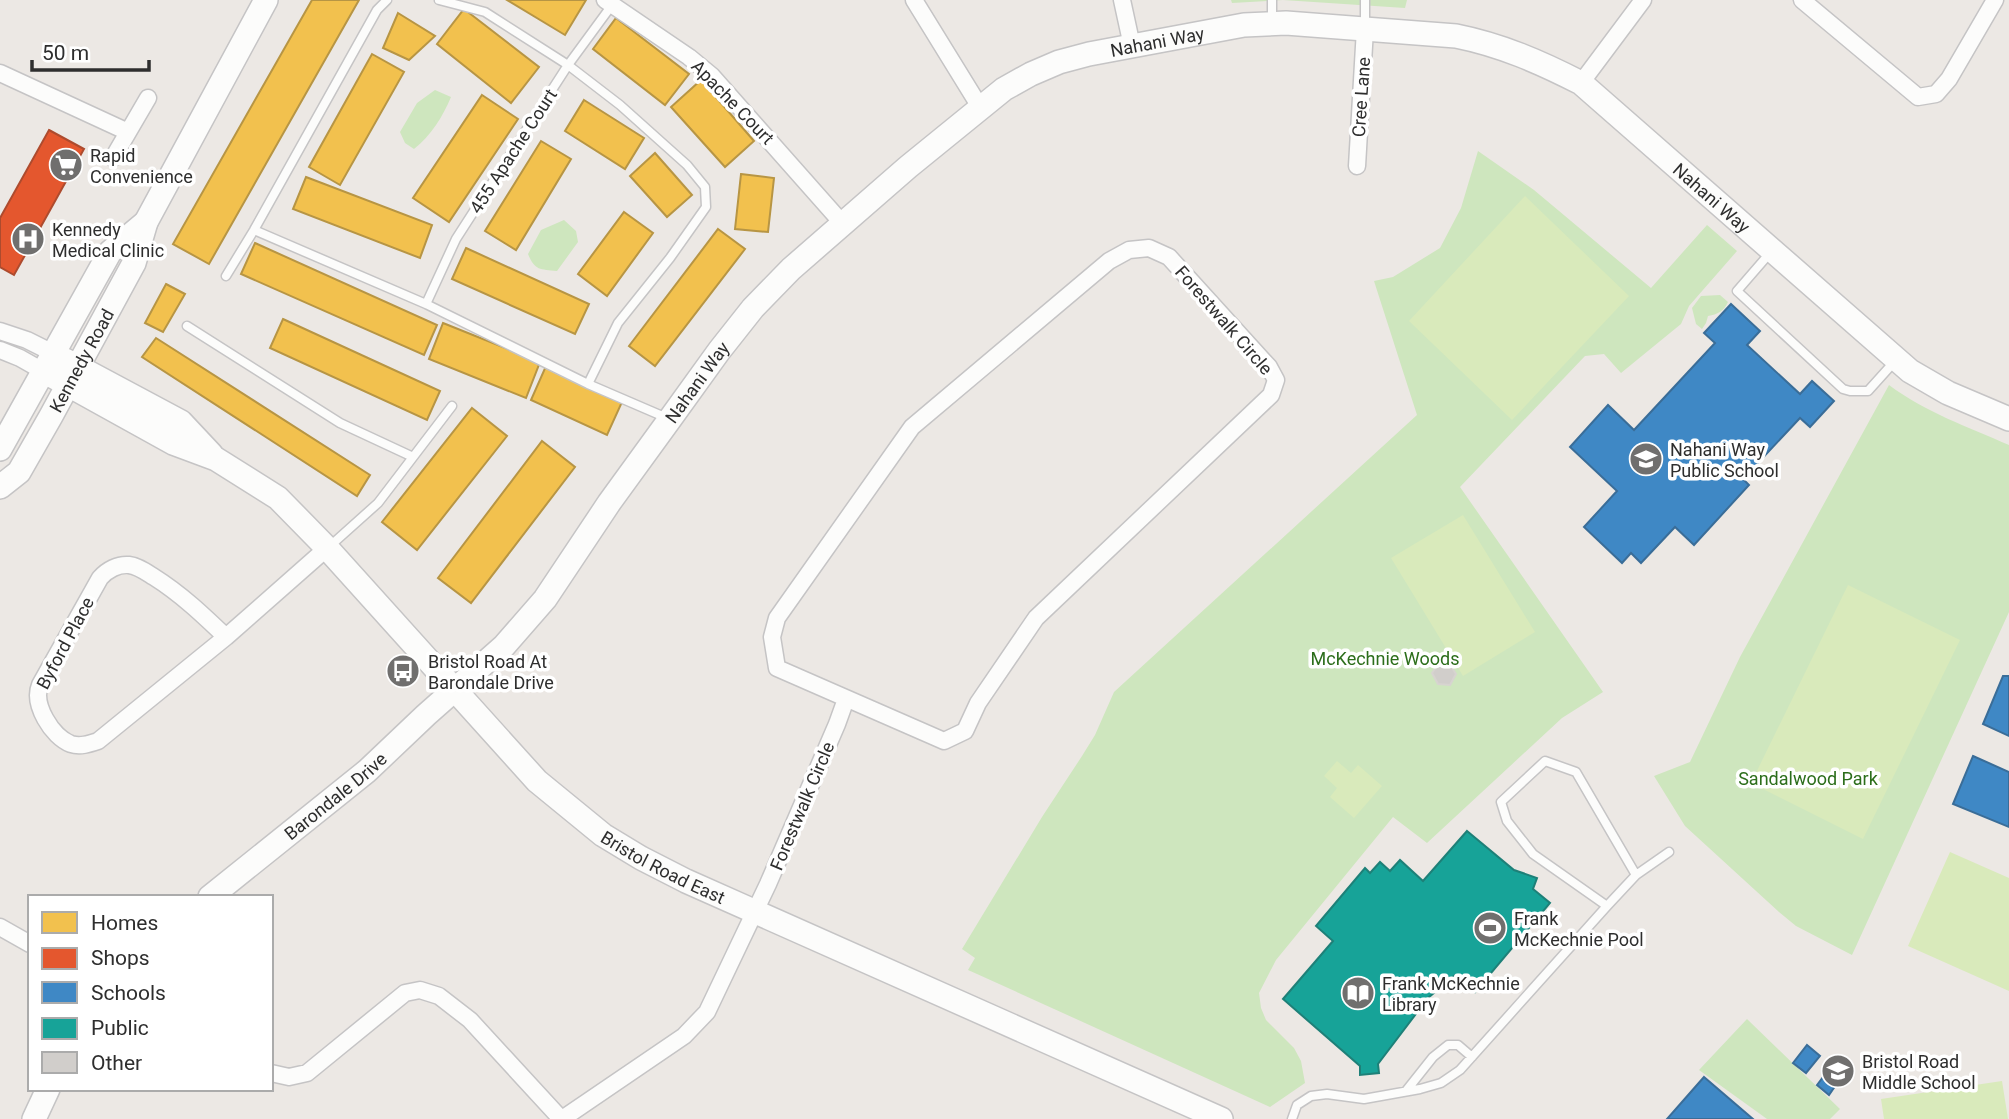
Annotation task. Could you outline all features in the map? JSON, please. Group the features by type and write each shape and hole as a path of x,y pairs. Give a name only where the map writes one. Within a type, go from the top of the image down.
{"street":[{"name":"Kennedy Road","path":"0,487 19,472 73,376 134,263 146,222 266,0"},
{"path":"914,0 980,107"},
{"path":"1122,0 1132,46"},
{"path":"1581,83 1643,0"},
{"path":"1802,0 1918,97 1936,94 1949,79 1994,0"},
{"name":"Apache Court","path":"608,2 689,57 712,76 843,224"},
{"name":"Nahani Way","path":"454,690 504,646 538,608 670,419 753,308 791,269 843,224 980,107 1031,74 1059,62 1089,54 1228,27 1272,23 1456,36 1527,56 1581,83 1910,372 2009,419"},
{"name":"Cree Lane","path":"1357,166 1365,29"},
{"path":"0,73 128,132"},
{"path":"113,158 148,98"},
{"name":"Kennedy Road","path":"0,449 110,252 146,222"},
{"name":"Forestwalk Circle","path":"1149,248 1169,257 1269,367 1276,380 1271,396 1036,618 978,703 965,731 944,741 846,699 777,668 772,637 777,618 912,427 1109,261 1129,250 1149,248"},
{"path":"0,331 27,340 48,362"},
{"path":"0,350 20,358 48,362"},
{"name":"Bristol Road East","path":"48,362 173,443 216,459 278,498 327,548 537,781 603,835 670,873 1221,1119"},
{"name":"Byford Place","path":"226,637 187,599 163,583 139,568 115,566 100,578 40,685 37,691 38,705 58,736 67,743 82,745 98,741 226,637 327,548"},
{"name":"Barondale Drive","path":"212,895 367,771 454,690"},
{"name":"Forestwalk Circle","path":"562,1119 684,1036 708,1012 756,911 846,699"},
{"path":"0,928 28,943"},
{"path":"273,1073 289,1077 307,1073 405,993 420,990 439,996 470,1020 562,1119"},
{"path":"34,1119 47,1091"}],"lane":[{"path":"226,276 377,9 387,0"},
{"path":"439,0 485,12 568,65 620,105 687,165 705,187 706,207 670,258 618,323 588,384"},
{"path":"1272,0 1272,23"},
{"path":"1365,0 1365,29"},
{"name":"455 Apache Court","path":"426,304 456,239 608,2"},
{"path":"254,230 426,304 588,384 670,419"},
{"path":"1772,251 1737,291 1843,389 1868,391 1896,360"},
{"path":"187,326 340,423 413,457"},
{"path":"327,548 378,503 452,406"},
{"path":"1607,906 1533,854 1507,821 1501,802 1545,761 1576,772 1636,876"},
{"path":"1292,1119 1297,1105 1311,1096 1327,1094 1364,1099 1441,1083 1460,1070 1607,906 1636,876 1669,852"},
{"path":"1406,1091 1433,1057 1448,1045 1458,1045 1472,1057"}],"green space":[{"path":"1231,0 1283,0 1232,3"},
{"path":"1283,0 1407,0 1405,8"},
{"path":"435,90 451,97 436,125 414,149 405,143 400,132 417,103"},
{"name":"McKechnie Woods","path":"1478,151 1534,190 1651,288 1707,225 1737,251 1689,306 1681,324 1621,373 1604,354 1585,356 1460,487 1603,692 1562,718 1427,843 1393,817 1276,960 1259,993 1261,1008 1266,1020 1294,1048 1301,1061 1305,1083 1270,1107 968,970 975,958 962,949 1095,735 1114,692 1417,415 1374,281 1393,277 1440,248 1461,208"},
{"path":"1525,196 1629,296 1512,420 1409,321"},
{"path":"564,220 576,231 578,242 557,271 539,268 533,264 528,254 541,230"},
{"path":"1720,295 1728,302 1720,312 1708,316 1702,329 1696,324 1692,308 1701,296"},
{"name":"Sandalwood Park","path":"1889,385 1932,411 2009,445 2009,612 1852,955 1796,926 1779,912 1685,826 1654,776 1690,762 1740,657"},
{"path":"1463,515 1535,632 1463,676 1391,558"},
{"path":"1848,585 1960,640 1863,839 1751,783"},
{"path":"1337,761 1351,773 1358,765 1382,786 1354,818 1330,797 1337,788 1324,776"},
{"path":"1950,852 2009,878 2009,991 1908,946"},
{"path":"1747,1019 1840,1109 1830,1119 1767,1119 1699,1070"},
{"path":"2002,1081 2008,1119 1884,1119 1881,1099"}],"building: Homes":[{"path":"312,0 359,0 209,264 173,244"},
{"path":"507,0 586,0 565,35"},
{"path":"464,9 539,67 511,103 437,44"},
{"path":"398,13 435,36 409,60 383,48"},
{"path":"616,18 689,74 665,105 593,49"},
{"path":"372,54 404,72 340,185 309,167"},
{"path":"701,80 754,141 725,167 671,107"},
{"path":"482,95 518,119 449,222 413,198"},
{"path":"584,100 644,138 625,169 565,131"},
{"path":"541,141 571,159 516,250 485,231"},
{"path":"655,153 692,195 667,217 630,176"},
{"path":"741,174 774,178 768,232 735,229"},
{"path":"306,177 432,225 420,258 293,209"},
{"path":"624,212 653,233 607,296 578,274"},
{"path":"718,229 745,249 655,366 629,346"},
{"path":"255,243 437,325 424,355 241,274"},
{"path":"466,248 589,304 575,334 452,279"},
{"path":"166,284 185,294 163,332 145,323"},
{"path":"283,319 440,391 427,420 270,348"},
{"path":"443,323 540,362 526,398 429,359"},
{"path":"156,338 370,475 357,496 142,357"},
{"path":"546,366 622,402 607,435 531,400"},
{"path":"472,408 507,436 417,550 382,522"},
{"path":"542,441 575,467 471,603 438,578"}],"building: Shops":[{"path":"49,130 84,149 14,275 0,267 0,218"}],"building: Schools":[{"path":"1731,304 1760,331 1747,345 1800,394 1812,381 1834,401 1810,427 1800,418 1743,479 1749,485 1694,545 1675,527 1641,563 1631,553 1622,563 1584,527 1617,491 1570,447 1608,405 1634,430 1715,343 1704,333"},
{"path":"2003,676 2009,676 2009,736 1983,724"},
{"path":"1973,756 2009,772 2009,827 1953,804"},
{"path":"1807,1045 1820,1056 1806,1073 1793,1063"},
{"path":"1832,1065 1842,1076 1829,1095 1817,1085"},
{"path":"1704,1077 1753,1119 1667,1119"}],"building: Public":[{"path":"1467,831 1514,870 1537,878 1533,889 1550,903 1475,992 1455,975 1428,998 1378,1064 1379,1073 1360,1075 1360,1066 1283,999 1333,941 1316,926 1365,868 1370,873 1380,862 1390,871 1400,860 1423,881"}],"building: Other":[{"path":"1439,663 1449,663 1456,674 1450,685 1438,684 1432,673"}],"place":[{"name":"Rapid Convenience","path":"66,165"},
{"name":"Kennedy Medical Clinic","path":"28,239"},
{"name":"Nahani Way Public School","path":"1646,459"},
{"name":"Bristol Road At Barondale Drive","path":"403,671"},
{"name":"Frank McKechnie Pool","path":"1490,928"},
{"name":"Frank McKechnie Library","path":"1358,993"},
{"name":"Bristol Road Middle School","path":"1838,1071"}]}
